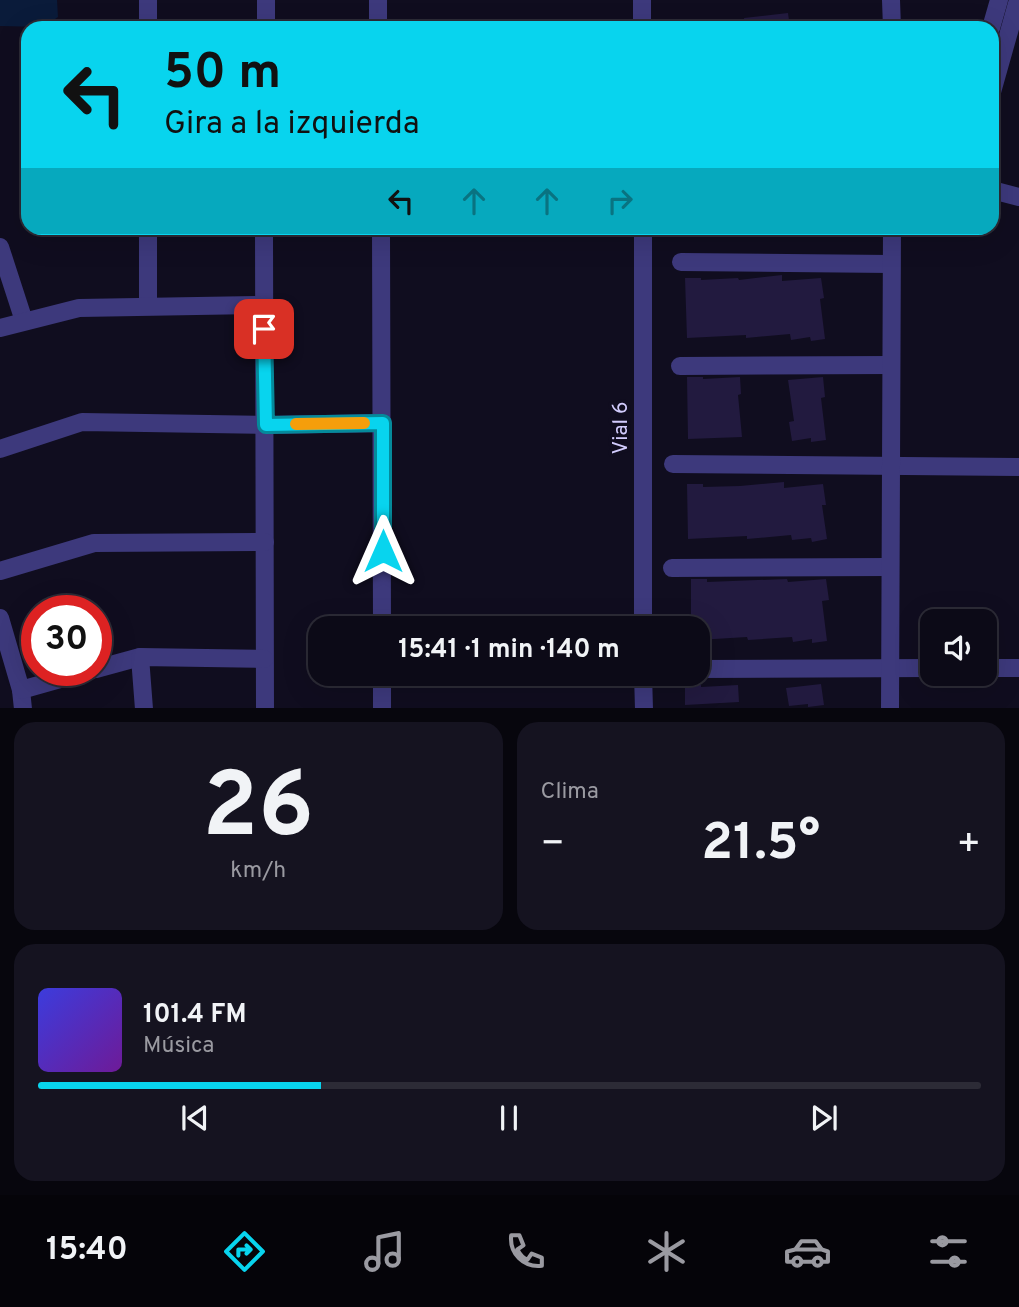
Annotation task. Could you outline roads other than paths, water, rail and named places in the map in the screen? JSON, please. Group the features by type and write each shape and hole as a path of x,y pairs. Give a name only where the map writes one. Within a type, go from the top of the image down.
{"street":[{"path":"148,0 148,21"},
{"path":"266,0 266,21"},
{"path":"378,0 379,21"},
{"path":"642,0 642,21"},
{"path":"891,0 892,21"},
{"path":"993,21 999,0"},
{"path":"999,67 1018,0"},
{"path":"999,192 1019,197"},
{"path":"148,235 148,305"},
{"path":"264,235 265,708"},
{"path":"381,235 382,616"},
{"name":"Vial 6","path":"643,235 643,616"},
{"path":"890,708 892,235"},
{"path":"0,247 24,321"},
{"path":"681,262 891,264"},
{"path":"0,328 79,308 263,305"},
{"path":"680,366 891,365"},
{"path":"0,449 82,422 266,425 383,423"},
{"path":"673,464 1019,467"},
{"path":"0,571 94,543 265,541"},
{"path":"672,568 889,567"},
{"path":"0,618 21,690 23,708"},
{"path":"112,665 140,657 264,659"},
{"path":"140,657 144,708"},
{"path":"710,669 920,668"},
{"path":"997,668 1019,668"},
{"path":"21,690 36,686"},
{"path":"382,686 382,708"},
{"path":"643,686 643,708"}],"water":[{"path":"0,0 57,0 58,17 52,21 21,21 21,26 0,26"}]}
